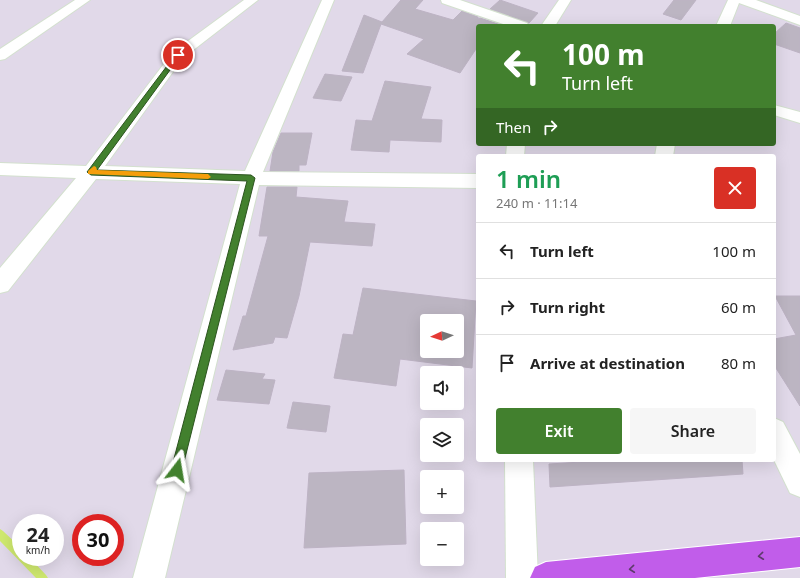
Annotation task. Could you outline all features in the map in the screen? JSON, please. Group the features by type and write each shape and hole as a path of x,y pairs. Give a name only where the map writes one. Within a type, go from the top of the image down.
{"main road":[{"path":"546,578 800,552"}],"street":[{"path":"0,56 84,0"},
{"path":"0,284 91,172 178,55 252,0"},
{"path":"149,578 251,178 328,0"},
{"path":"447,0 516,24"},
{"path":"549,24 566,0"},
{"path":"724,24 734,0"},
{"path":"744,0 800,21"},
{"path":"776,111 800,118"},
{"path":"0,169 251,178 476,181"},
{"path":"776,435 800,483"},
{"path":"519,462 522,578"}],"building":[{"path":"401,0 423,0 415,9 453,20 462,11 478,17 478,19 480,18 498,24 476,24 476,49 460,73 407,54 424,39 381,24 363,73 342,71 364,15 382,22"},
{"path":"500,0 538,13 529,23 490,9"},
{"path":"674,0 696,0 681,20 663,14"},
{"path":"786,23 800,28 800,53 776,45 776,32"},
{"path":"325,74 352,77 341,101 313,98"},
{"path":"385,81 431,87 421,119 442,120 441,142 390,140 389,152 351,150 356,120 372,121"},
{"path":"281,133 312,133 306,165 299,165 299,171 270,171 273,152"},
{"path":"267,187 297,187 296,197 348,201 344,222 375,224 372,246 310,242 299,296 287,338 275,337 273,343 233,350 243,316 246,316 268,236 259,236"},
{"path":"363,288 476,301 472,368 400,359 396,386 334,378 343,334 353,335"},
{"path":"776,296 800,296 800,406 776,368 776,339 796,335"},
{"path":"226,370 265,374 262,379 275,380 269,404 217,400"},
{"path":"293,402 330,406 326,432 287,428"},
{"path":"582,462 742,462 743,474 550,487 549,464"},
{"path":"404,470 406,544 304,548 309,473"}],"waterway":[{"path":"0,534 12,546"},
{"path":"31,566 43,578"}],"slow traffic":[{"path":"94,168 91,172 208,177"}],"route":[{"path":"177,470 251,178 91,172 178,55"}]}
